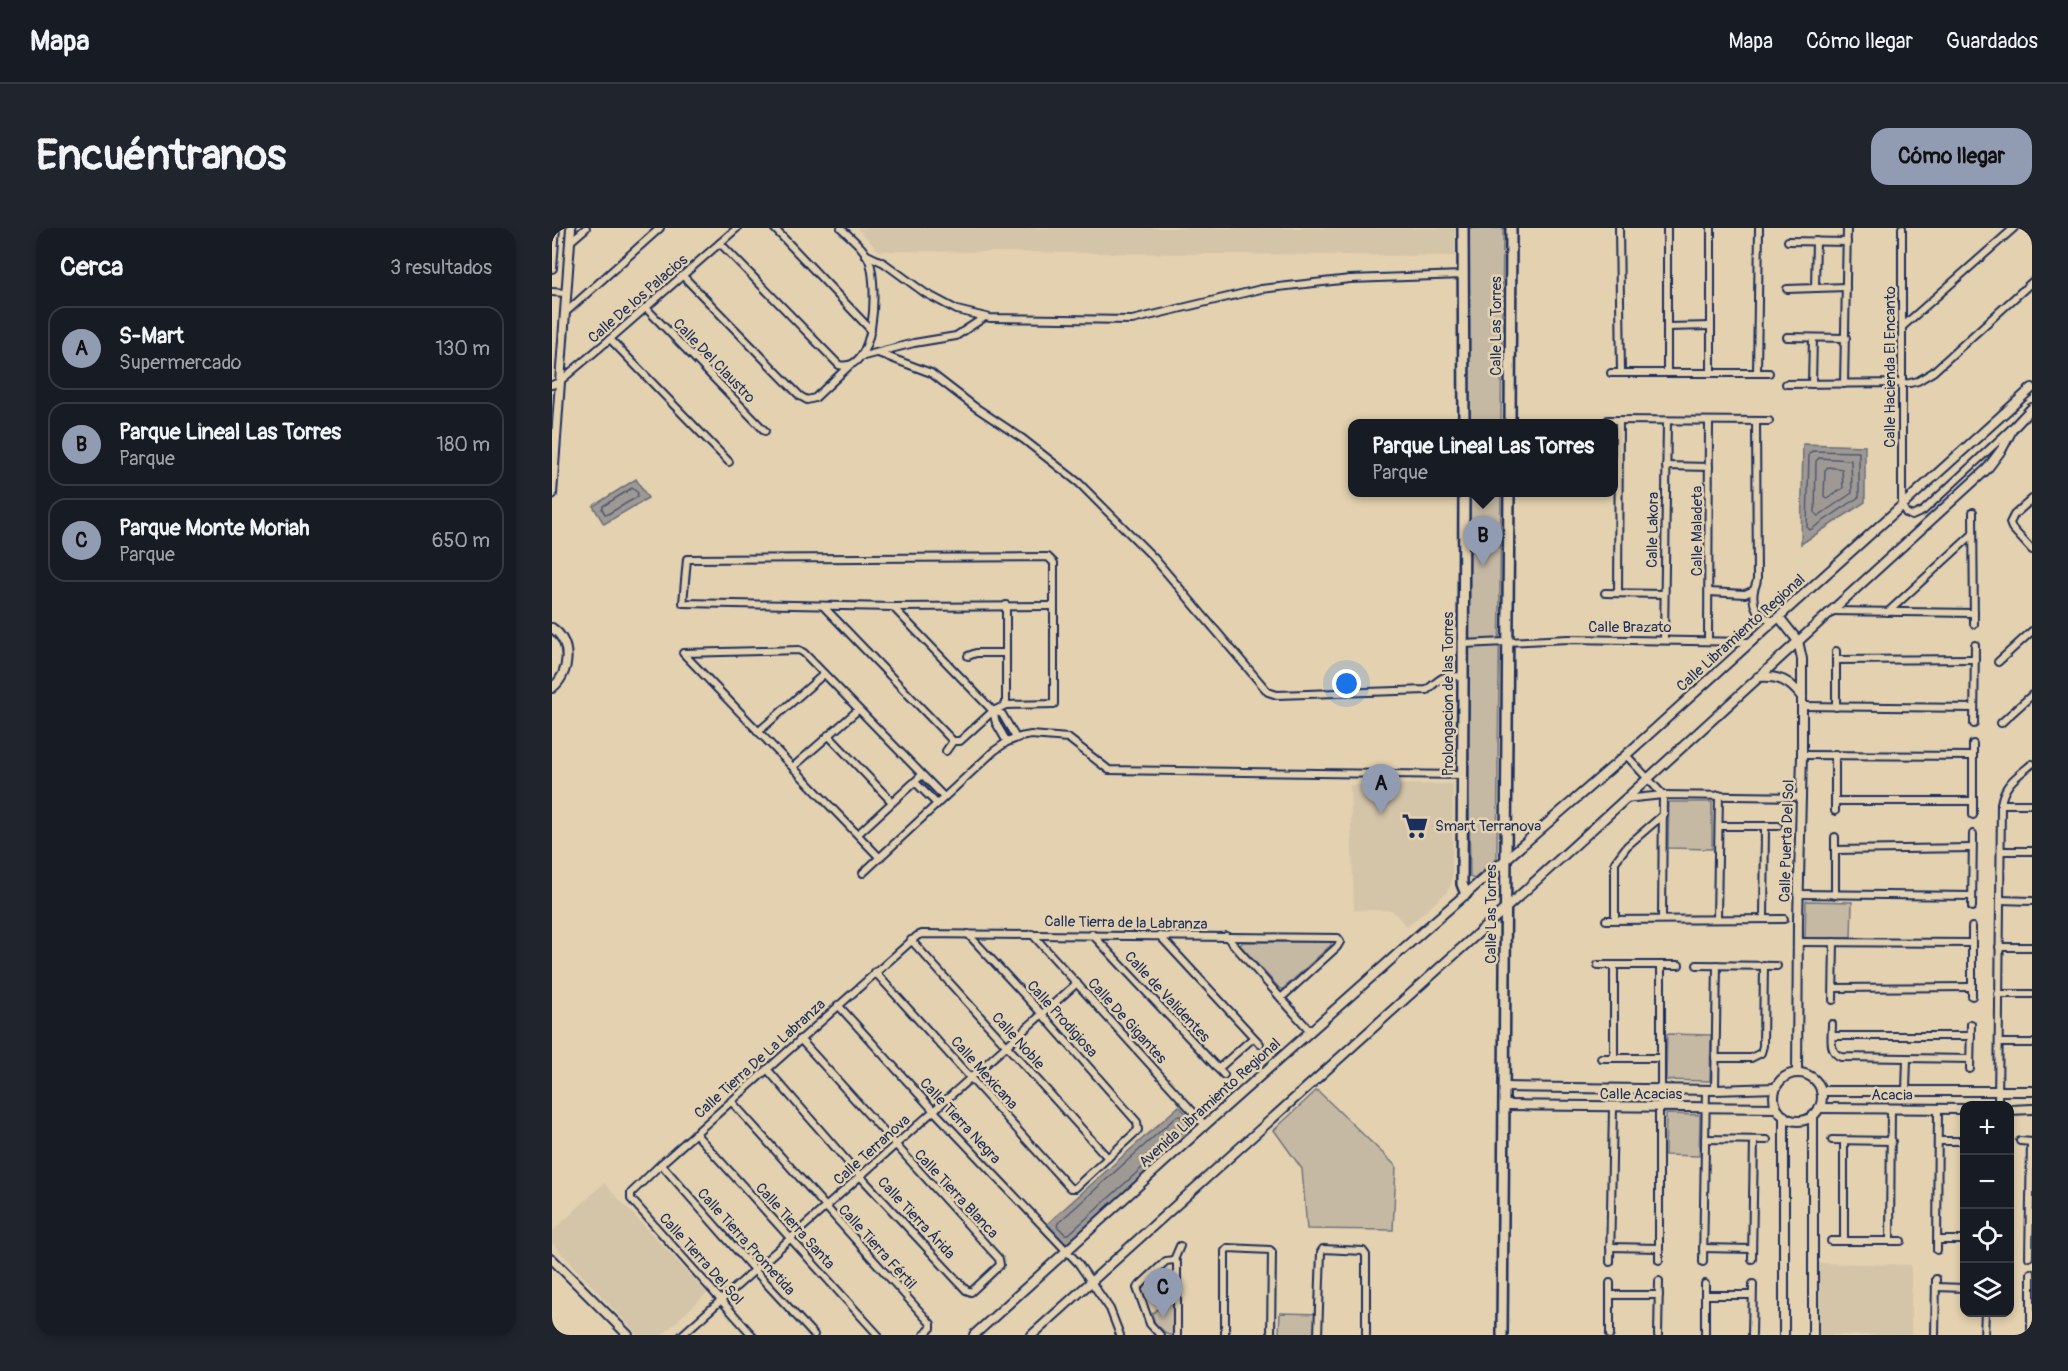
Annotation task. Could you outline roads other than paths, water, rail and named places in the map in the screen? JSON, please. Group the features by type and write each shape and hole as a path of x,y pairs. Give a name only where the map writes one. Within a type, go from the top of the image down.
{"main road":[{"path":"1463,228 1464,419"},
{"name":"Calle Las Torres","path":"1510,419 1511,228"},
{"name":"Prolongacion de las Torres","path":"1464,497 1462,884 1466,894"},
{"name":"Calle Las Torres","path":"1503,1335 1509,497"}],"street":[{"path":"552,268 555,228"},
{"path":"552,494 556,383 565,313 571,228"},
{"path":"571,241 586,228"},
{"path":"565,313 660,228"},
{"name":"Calle De los Palacios","path":"556,383 646,308 736,228"},
{"path":"774,228 871,330"},
{"path":"841,228 866,254 884,263 933,297 957,310 986,317 1132,321 1261,289 1350,279 1463,275"},
{"path":"1619,228 1621,372"},
{"path":"1667,228 1667,373"},
{"path":"1711,228 1711,373"},
{"path":"1757,373 1759,228"},
{"path":"1844,384 1847,228"},
{"name":"Calle Hacienda El Encanto","path":"1902,228 1902,505"},
{"path":"1902,327 2014,228"},
{"path":"1788,241 1847,242"},
{"path":"1815,288 1816,242"},
{"path":"720,243 839,365 849,365"},
{"path":"860,357 869,340 871,330 873,275 866,254"},
{"path":"683,276 800,396 807,400 815,398 860,357 956,336 986,317"},
{"path":"1786,384 1918,381 1933,372 2032,282"},
{"path":"1787,289 1846,287"},
{"path":"552,292 566,293"},
{"name":"Calle Del Claustro","path":"646,308 765,431"},
{"path":"1667,327 1711,326"},
{"path":"1787,337 1846,338"},
{"path":"1812,384 1813,338"},
{"path":"610,339 729,462"},
{"path":"878,353 931,373 975,408 1023,439 1079,483 1154,558 1268,692 1277,695 1427,690 1441,677 1448,674 1463,677"},
{"path":"1611,373 1769,374"},
{"name":"Calle Libramiento Regional","path":"1466,894 1626,755 2032,388"},
{"path":"1902,505 1906,513 1912,516 1923,511 2032,408"},
{"path":"1618,593 1619,421 1769,421"},
{"name":"Calle Lakora","path":"1664,639 1667,422"},
{"name":"Calle Maladeta","path":"1708,640 1709,422"},
{"path":"1756,422 1757,579 1754,590 1756,609 1764,618 1777,619 1798,641"},
{"path":"1032,1335 1988,469 2013,428"},
{"path":"1666,466 1709,467"},
{"path":"2032,499 2013,515 2010,523 2032,550"},
{"path":"1973,512 1974,624"},
{"path":"1887,613 1973,534"},
{"path":"823,606 953,741 960,741 993,711 1006,705 1054,704 1054,563 1048,557 687,560 683,603 893,607 1053,606"},
{"path":"1709,592 1745,594 1754,590"},
{"path":"1605,593 1664,594"},
{"path":"1006,605 1006,705"},
{"path":"893,607 993,711 1002,714 1016,738"},
{"path":"1832,611 1974,613"},
{"path":"552,628 557,631 566,647 567,666 559,682 552,688"},
{"path":"1998,662 2032,631"},
{"name":"Calle Brazato","path":"1463,644 1508,640 1664,639 1752,642"},
{"name":"Calle Puerta Del Sol","path":"1797,1073 1802,797 1802,659 1798,641"},
{"path":"1974,724 1975,645"},
{"path":"880,858 683,653 799,650 944,797"},
{"path":"1836,651 1836,707"},
{"path":"968,656 975,653 1005,653"},
{"path":"1836,660 1975,659"},
{"path":"758,732 824,674"},
{"path":"1758,677 1781,678 1793,686 1802,702 1836,707 1974,708"},
{"path":"2001,723 2032,695"},
{"path":"793,767 858,710"},
{"path":"993,711 996,723 1007,741"},
{"path":"828,735 892,802"},
{"path":"863,873 994,751 1007,741 1031,735 1068,738 1109,771 1462,775"},
{"path":"946,751 953,741"},
{"path":"1973,744 1973,815"},
{"path":"1802,754 1973,756"},
{"path":"1835,754 1835,811"},
{"path":"1626,755 1664,795 1662,919"},
{"path":"1998,1101 2001,804 2005,788 2010,781 2032,764"},
{"path":"858,834 922,775"},
{"path":"915,782 937,804"},
{"path":"1624,800 1664,795 1802,797"},
{"path":"1717,918 1719,795"},
{"path":"1835,801 1973,801"},
{"path":"2001,804 2032,804"},
{"path":"1615,919 1615,862 1627,846 1664,814"},
{"path":"1719,826 1778,826"},
{"path":"1764,919 1765,826"},
{"path":"1972,907 1973,834"},
{"path":"1835,837 1835,895"},
{"path":"1835,850 1972,848"},
{"path":"2001,851 2032,851"},
{"name":"Avenida Libramiento Regional","path":"975,1335 1205,1125 1466,894"},
{"path":"1799,894 1972,896"},
{"path":"2000,900 2032,901"},
{"path":"1606,920 1784,919"},
{"path":"1972,927 1972,996"},
{"name":"Calle Tierra de la Labranza","path":"911,940 922,933 1338,938 1340,942 1337,947 1281,998"},
{"name":"Calle Prodigiosa","path":"968,934 1137,1122 1138,1130 1108,1158"},
{"name":"Calle De Gigantes","path":"1032,934 1205,1125"},
{"name":"Calle de Validentes","path":"1092,934 1224,1076"},
{"path":"1160,936 1260,1044"},
{"path":"1226,936 1310,1031"},
{"name":"Calle Tierra De La Labranza","path":"631,1199 632,1191 661,1164 911,940"},
{"name":"Calle Noble","path":"911,940 1108,1158"},
{"path":"1798,942 1972,942"},
{"path":"1833,1000 1834,942"},
{"path":"1999,947 2032,947"},
{"path":"1598,965 1679,965"},
{"path":"1614,965 1614,1058"},
{"path":"1661,965 1661,1089"},
{"path":"1697,965 1778,966"},
{"path":"1703,1262 1705,1108 1711,1090 1715,1058 1716,965"},
{"path":"1715,1058 1751,1058 1761,1053 1764,965"},
{"name":"Calle Mexicana","path":"875,972 1070,1188 1075,1188 1108,1158"},
{"name":"Calle Terranova","path":"682,1335 1077,983"},
{"path":"1833,988 1971,987"},
{"path":"1998,994 2032,994"},
{"name":"Calle Tierra Negra","path":"838,1005 1067,1252 1092,1282"},
{"path":"1832,1024 1833,1052 1841,1057 1970,1059"},
{"path":"1970,1069 1971,1024"},
{"path":"1832,1036 1971,1036"},
{"path":"1218,1069 1253,1038"},
{"name":"Calle Tierra Blanca","path":"800,1039 999,1259"},
{"path":"1999,1043 2032,1043"},
{"path":"1601,1058 1661,1058"},
{"path":"1906,1090 1907,1059"},
{"name":"Calle Tierra Árida","path":"767,1069 860,1176 966,1290 971,1292 1000,1264 999,1259"},
{"path":"1797,1073 1810,1076 1819,1085 1822,1101 1813,1116 1796,1121 1784,1116 1775,1102 1776,1088 1784,1078 1797,1073"},
{"name":"Calle Acacias","path":"1505,1087 1711,1090 1776,1088"},
{"path":"1821,1091 2032,1091"},
{"name":"Calle Tierra Fértil","path":"731,1101 931,1324 931,1328 924,1335"},
{"name":"Calle Acacias","path":"1505,1105 1613,1108 1777,1108"},
{"path":"1610,1262 1613,1108"},
{"path":"1659,1108 1659,1260"},
{"name":"Acacia","path":"1819,1108 1960,1109"},
{"path":"1890,1240 1891,1108"},
{"path":"1937,1250 1938,1108"},
{"path":"2014,1110 2032,1110"},
{"path":"1784,1116 1784,1335"},
{"path":"1813,1116 1813,1335"},
{"name":"Calle Tierra Santa","path":"695,1133 878,1335"},
{"path":"1705,1139 1767,1140"},
{"path":"1752,1259 1754,1140"},
{"path":"1832,1140 1892,1141"},
{"path":"1844,1141 1844,1240"},
{"path":"1939,1141 1960,1141"},
{"path":"2020,1141 2032,1142 2029,1257"},
{"name":"Calle Tierra Prometida","path":"661,1164 814,1335"},
{"name":"Calle Tierra Del Sol","path":"631,1199 752,1335"},
{"path":"1938,1240 1960,1240"},
{"path":"1831,1241 1901,1241"},
{"path":"1174,1260 1180,1246"},
{"path":"1611,1247 1659,1248"},
{"path":"1225,1335 1225,1251 1228,1248 1270,1250 1272,1252 1271,1335"},
{"path":"1703,1248 1752,1249"},
{"path":"1318,1335 1321,1252 1323,1249 1363,1251 1366,1255 1366,1335"},
{"path":"552,1259 628,1335"},
{"path":"1160,1335 1150,1324 1137,1288 1166,1261 1174,1260"},
{"path":"1174,1260 1177,1263 1177,1335"},
{"path":"2031,1273 2031,1335"},
{"path":"1935,1335 1936,1280"},
{"path":"1658,1335 1659,1281"},
{"path":"1092,1282 1110,1309 1120,1335"},
{"path":"1610,1283 1610,1335"},
{"path":"1705,1284 1705,1335"},
{"path":"1752,1335 1753,1284"},
{"path":"1936,1287 1960,1288"},
{"path":"1610,1294 1659,1295"},
{"path":"1705,1295 1752,1295"},
{"path":"1984,1335 1985,1317"}],"water":[{"path":"1803,444 1865,446 1865,502 1801,544"},
{"path":"636,479 648,498 604,524 593,506"},
{"path":"1179,1106 1197,1125 1066,1245 1047,1224"}],"place":[{"name":"Parque Lineal Las Torres","path":"1483,566"},
{"name":"S-Mart","path":"1381,814"},
{"name":"Smart Terranova","path":"1415,826"},
{"name":"Parque Monte Moriah","path":"1163,1318"}]}
